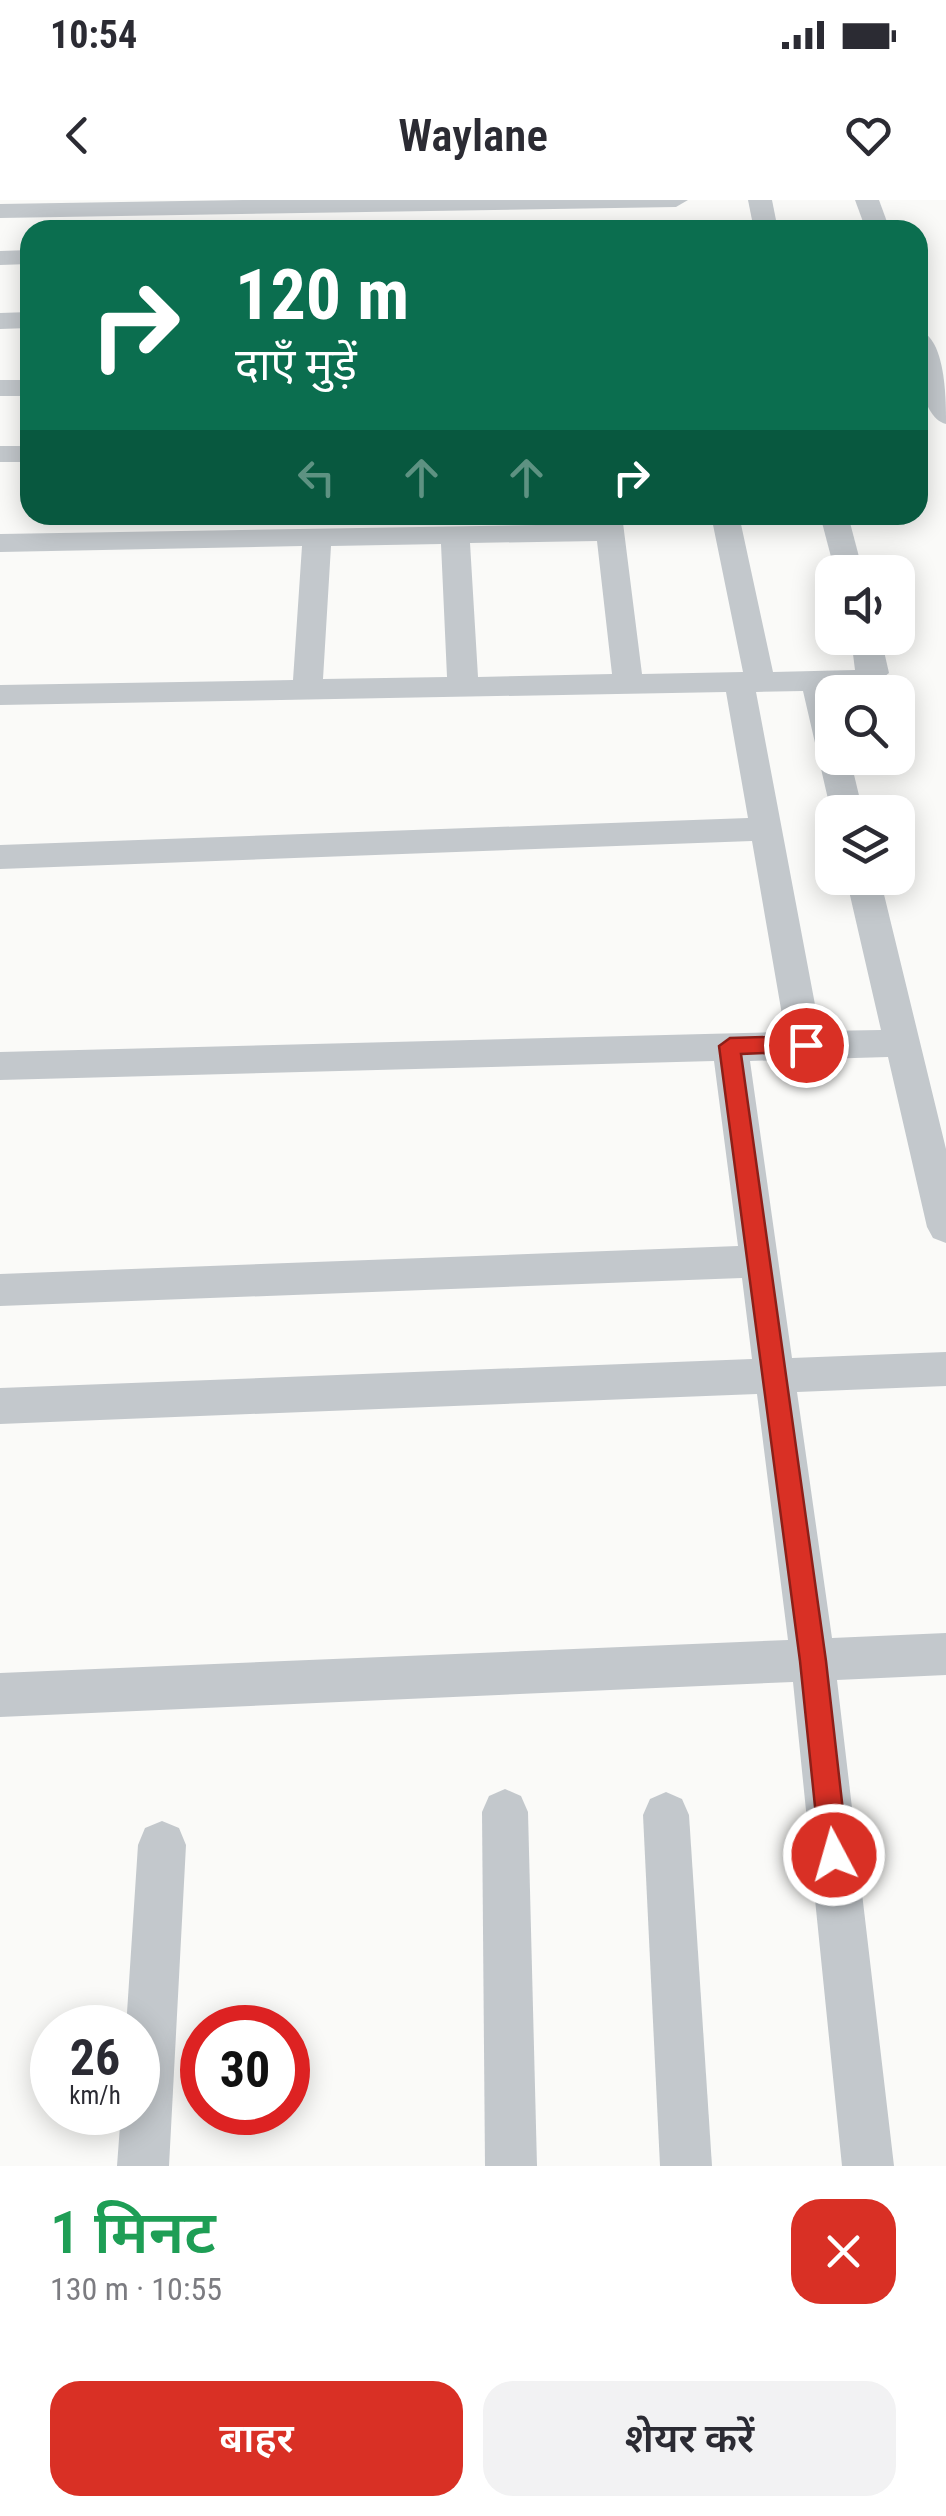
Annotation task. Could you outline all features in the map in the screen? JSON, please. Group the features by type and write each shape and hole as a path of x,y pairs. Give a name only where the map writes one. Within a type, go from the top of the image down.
{"street":[{"path":"0,211 48,205 202,204 261,218 357,218 450,202 676,200"},
{"path":"930,365 946,416"},
{"path":"0,543 235,527 551,525"},
{"path":"609,525 628,684"},
{"path":"726,525 765,829 806,1045"},
{"path":"837,525 845,555"},
{"path":"462,687 463,528"},
{"path":"307,690 334,529"},
{"path":"0,696 815,681"},
{"path":"0,857 765,829"},
{"path":"867,895 946,1227"},
{"path":"0,1066 902,1043"},
{"path":"730,1046 813,1661 868,2166"},
{"path":"0,1290 759,1261"},
{"path":"0,1406 946,1369"},
{"path":"0,1695 946,1654"},
{"path":"505,1812 511,2166"},
{"path":"666,1815 686,2166"},
{"path":"142,2166 162,1845"}],"route":[{"path":"806,1045 730,1046 813,1661 834,1855"}]}
